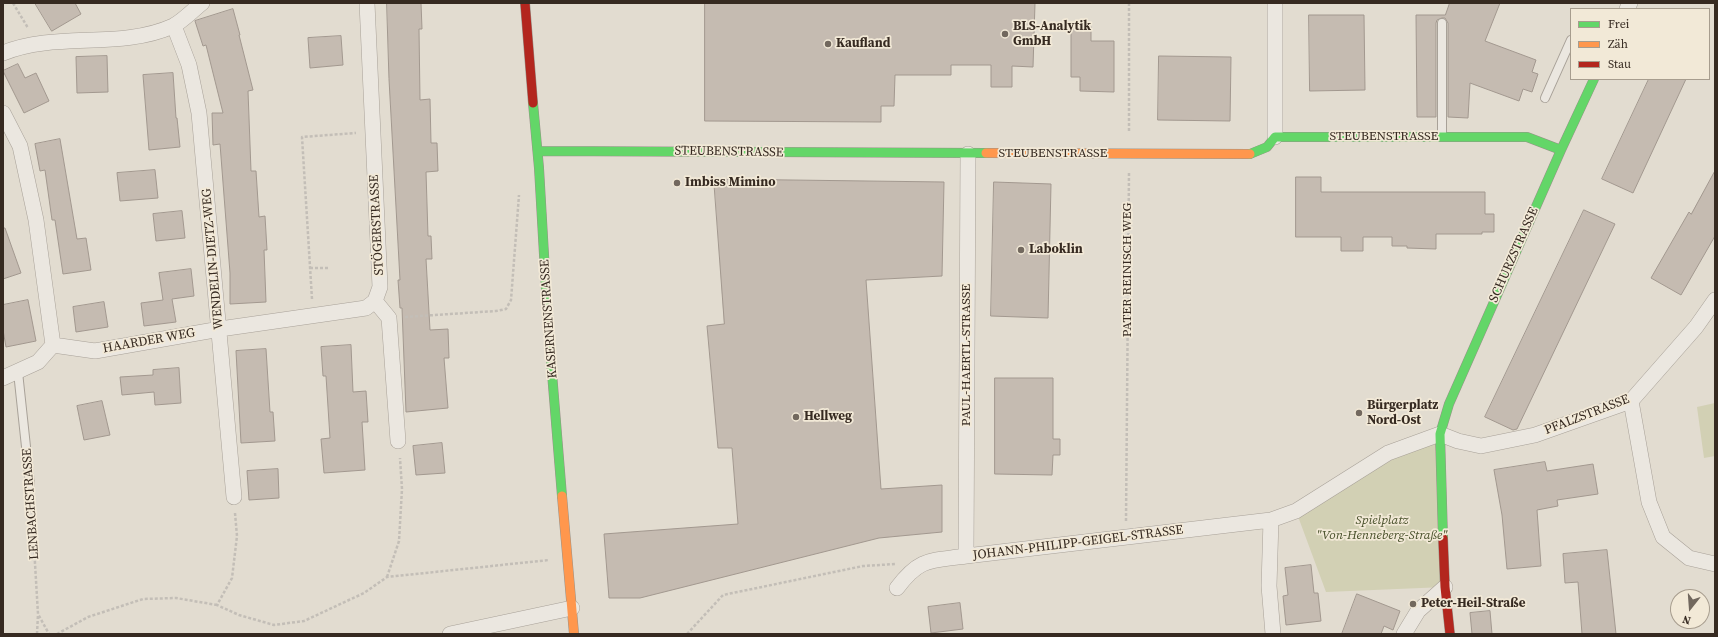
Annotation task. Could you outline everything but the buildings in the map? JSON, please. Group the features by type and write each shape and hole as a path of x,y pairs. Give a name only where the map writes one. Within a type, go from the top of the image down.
{"street":[{"path":"3,53 13,49 37,44 75,40 134,37 174,26 202,3"},
{"name":"STÖGERSTRASSE","path":"367,3 380,287 375,301"},
{"name":"KASERNENSTRASSE","path":"525,3 538,151 548,324 574,634"},
{"path":"1275,3 1275,138"},
{"name":"WENDELIN-DIETZ-WEG","path":"174,26 189,64 199,113 220,329 234,497"},
{"name":"SCHURZSTRASSE","path":"1450,634 1445,587 1440,434 1449,404 1594,80"},
{"path":"3,113 20,146 36,220 54,345 38,362 3,378"},
{"name":"STEUBENSTRASSE","path":"538,151 1253,154 1267,146 1275,138 1442,137 1527,137 1561,150"},
{"name":"PAUL-HAERTL-STRASSE","path":"966,556 968,154"},
{"name":"PFALZSTRASSE","path":"1440,434 1458,441 1481,446 1535,435 1631,401 1696,327 1715,300"},
{"path":"375,301 389,318 398,441"},
{"name":"HAARDER WEG","path":"54,345 95,351 220,329 366,308 375,301"},
{"path":"1631,401 1649,502 1663,537 1690,558 1715,564"},
{"path":"1273,634 1269,586 1271,520 1296,511 1388,453 1440,434"},
{"name":"JOHANN-PHILIPP-GEIGEL-STRASSE","path":"897,588 907,574 923,562 1271,520"},
{"path":"1404,634 1418,611 1445,587"},
{"path":"450,634 572,608"}],"lane":[{"path":"1442,23 1442,137"},
{"path":"1546,98 1570,42"},
{"name":"LENBACHSTRASSE","path":"18,372 30,484"}],"path":[{"path":"13,3 37,44"},
{"name":"PATER REINISCH WEG","path":"1126,538 1129,3"},
{"path":"313,316 302,137 373,132"},
{"path":"389,318 496,311 506,309 511,300 519,188"},
{"path":"310,268 328,268"},
{"path":"387,577 399,541 402,489 398,441"},
{"name":"LENBACHSTRASSE","path":"30,484 38,614 49,634"},
{"path":"217,605 232,578 237,536 234,497"},
{"path":"57,634 88,617 143,599 176,598 217,605 239,615 274,625 304,621 364,593 387,577 567,558"},
{"path":"687,634 723,595 863,566 923,562"},
{"path":"37,634 38,614"}],"green space":[{"path":"1715,403 1715,456 1704,458 1697,407"},
{"name":"Spielplatz \"Von-Henneberg-Straße\"","path":"1440,434 1445,587 1326,592 1296,511"}],"traffic: fast":[{"path":"1443,538 1440,434 1449,404 1594,80"},
{"path":"533,103 539,168 548,324 562,496"},
{"path":"1250,154 1267,147 1275,137 1527,137 1561,150"},
{"path":"538,151 986,153"}],"traffic: slow":[{"path":"986,153 1250,154"},
{"path":"562,496 574,634"}],"traffic: jam":[{"path":"525,3 533,103"},
{"path":"1443,538 1445,587 1450,634"}],"place":[{"name":"BLS-Analytik GmbH","path":"1005,34"},
{"name":"Kaufland","path":"828,44"},
{"name":"Imbiss Mimino","path":"677,183"},
{"name":"Laboklin","path":"1021,250"},
{"name":"Bürgerplatz Nord-Ost","path":"1359,413"},
{"name":"Hellweg","path":"796,417"},
{"name":"Peter-Heil-Straße","path":"1413,604"}]}
